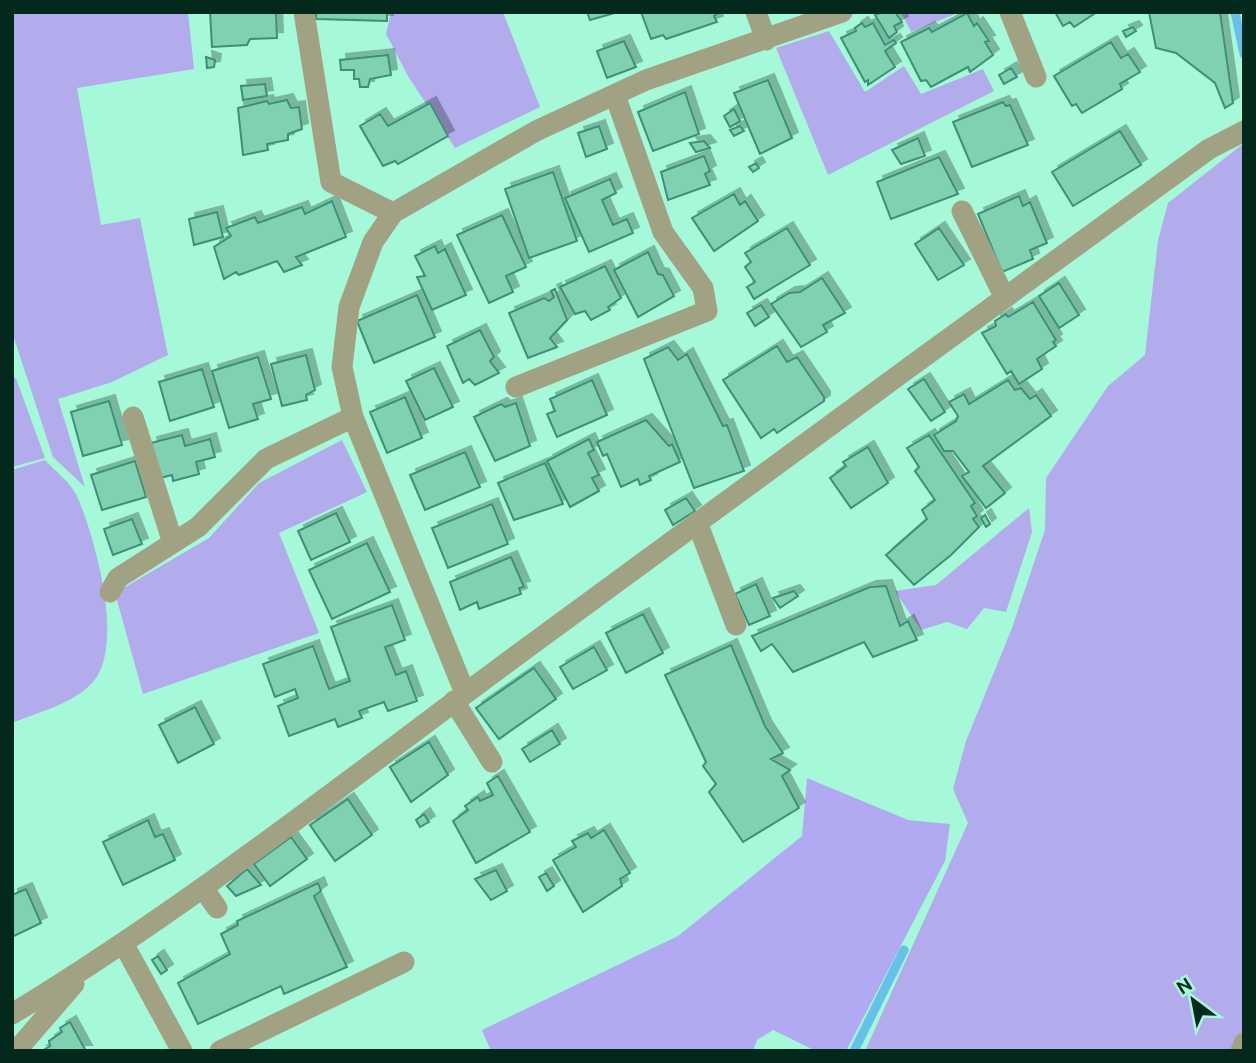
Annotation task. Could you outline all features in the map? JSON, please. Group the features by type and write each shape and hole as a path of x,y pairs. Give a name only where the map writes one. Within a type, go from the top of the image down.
{"street":[{"path":"304,12 331,182 393,213"},
{"path":"756,12 766,40"},
{"path":"492,762 460,697 353,416 342,367 349,307 373,242 393,213 536,131 646,80 842,12"},
{"path":"1010,12 1036,77"},
{"path":"516,387 707,311 703,288 663,232 615,94"},
{"path":"12,1014 87,969 203,888 697,522 1209,149 1244,131"},
{"path":"962,211 1005,299"},
{"path":"110,592 118,578 198,527 266,459 353,416"},
{"path":"133,417 173,543"},
{"path":"697,522 736,625"},
{"path":"203,888 217,908"},
{"path":"123,943 183,1051"},
{"path":"220,1051 404,962"},
{"path":"16,1051 87,969"},
{"path":"1241,1051 1244,1043"}],"shaded area":[{"path":"12,12 188,12 194,69 77,88 101,225 140,218 168,355 112,382 58,399 85,487 53,457 12,332"},
{"path":"391,12 503,12 540,107 455,148 408,76 386,34"},
{"path":"901,12 960,12 911,32"},
{"path":"829,31 865,92 904,66 921,94 983,69 994,91 828,175 776,48"},
{"path":"1244,143 1244,1051 865,1051 968,823 953,789 966,741 1012,628 1045,530 1046,478 1108,386 1145,355 1158,240 1168,203"},
{"path":"16,378 45,458 12,467 12,379"},
{"path":"342,440 367,492 279,533 319,633 143,694 115,593 209,538 259,483"},
{"path":"45,460 74,491 84,514 103,588 107,639 104,660 96,678 80,694 12,723 12,470"},
{"path":"1029,508 1032,532 1006,612 984,608 967,629 947,622 921,630 895,591 936,585"},
{"path":"807,778 908,820 950,824 945,861 846,1051 816,1051 773,1030 757,1040 753,1051 491,1051 482,1030 678,936 802,836"}],"building":[{"path":"210,12 276,12 277,38 250,39 247,45 212,47"},
{"path":"316,12 387,12 387,21 316,19"},
{"path":"587,12 618,12 590,20"},
{"path":"641,12 719,13 714,16 717,22 666,39 663,35 651,39"},
{"path":"895,12 902,22 894,26 897,32 889,38 875,15"},
{"path":"1055,12 1097,12 1074,27 1070,22 1063,26"},
{"path":"1149,12 1220,12 1233,103 1225,108 1215,83 1176,53 1156,48"},
{"path":"967,13 974,26 977,23 989,41 985,42 993,55 970,72 968,67 931,87 926,80 921,81 901,42 929,28 932,32"},
{"path":"862,23 865,27 873,23 885,45 894,40 896,43 885,51 895,67 868,85 868,80 865,82 841,38 856,31 855,28"},
{"path":"1133,27 1136,31 1126,37 1123,31"},
{"path":"624,41 636,67 607,78 597,51"},
{"path":"1111,42 1121,58 1128,54 1140,72 1120,84 1122,89 1082,113 1076,104 1072,106 1054,76"},
{"path":"388,55 391,75 370,79 368,87 360,87 359,79 354,79 354,70 341,70 340,60"},
{"path":"206,57 215,60 214,67 207,68"},
{"path":"1011,68 1017,77 1004,84 999,75"},
{"path":"768,80 792,138 760,154 734,93"},
{"path":"265,84 267,96 243,100 241,86"},
{"path":"685,92 699,134 653,151 638,112"},
{"path":"287,100 291,108 299,107 302,129 288,134 288,140 267,144 268,150 243,155 238,108 267,101 269,104"},
{"path":"1003,102 1006,106 1010,105 1028,145 972,167 953,122"},
{"path":"430,103 448,136 398,164 395,161 383,166 360,126 380,114 388,126"},
{"path":"734,109 740,121 730,127 724,116"},
{"path":"599,126 607,149 586,157 578,133"},
{"path":"740,126 744,131 734,136 730,130"},
{"path":"1120,131 1141,165 1073,206 1052,172"},
{"path":"918,138 925,156 901,164 892,150"},
{"path":"704,141 710,148 696,152 690,143"},
{"path":"704,156 710,171 705,174 710,185 668,200 661,172"},
{"path":"939,157 958,194 891,219 877,182"},
{"path":"756,163 759,168 753,172 749,167"},
{"path":"553,172 577,241 529,258 505,189"},
{"path":"610,179 616,193 602,200 613,225 627,219 633,233 589,252 565,198"},
{"path":"734,194 740,205 745,201 758,221 714,251 692,218"},
{"path":"1019,196 1023,206 1030,202 1047,243 1030,250 1033,259 1002,272 978,214"},
{"path":"332,201 346,237 296,257 302,265 284,272 277,261 239,275 236,272 224,279 214,247 231,236 226,228 255,217 258,223 302,207 305,214"},
{"path":"217,212 223,237 194,245 189,219"},
{"path":"502,215 526,267 506,276 513,292 489,303 457,235"},
{"path":"787,228 810,265 754,299 747,287 755,282 745,267 751,262 745,253"},
{"path":"939,228 964,265 938,280 915,244"},
{"path":"435,246 438,253 445,249 466,295 432,310 417,277 425,276 415,256"},
{"path":"648,252 658,274 663,275 674,296 638,317 614,270"},
{"path":"605,266 621,298 608,307 610,310 591,320 585,311 575,314 560,287"},
{"path":"822,278 845,313 823,325 827,332 801,347 771,304 789,293 800,292"},
{"path":"1059,283 1079,315 1059,328 1039,296"},
{"path":"555,289 567,320 550,338 557,347 528,358 509,313 544,298 549,301 554,297 551,291"},
{"path":"417,295 435,337 374,363 357,321"},
{"path":"1033,302 1056,340 1053,342 1056,346 1037,359 1042,369 1019,384 1011,371 1007,374 982,333 996,326 995,321 1006,314 1008,317"},
{"path":"761,305 769,317 755,326 747,313"},
{"path":"480,330 494,357 490,361 499,373 475,385 469,379 463,383 447,346"},
{"path":"777,346 787,362 797,357 824,401 777,433 774,429 761,438 723,380"},
{"path":"668,347 678,360 687,354 723,426 727,425 744,471 694,488 644,359"},
{"path":"306,355 315,390 306,395 307,400 282,406 271,364"},
{"path":"258,357 271,399 253,404 258,419 229,428 212,371"},
{"path":"434,368 453,407 425,420 406,381"},
{"path":"202,369 214,407 170,421 159,382"},
{"path":"924,379 945,412 931,421 908,389"},
{"path":"592,380 607,415 557,437 547,414 555,411 550,399"},
{"path":"1008,380 1015,390 1021,388 1030,399 1036,395 1051,416 983,466 1005,493 986,508 962,476 969,472 953,451 944,451 934,435 956,421 958,416 949,402 964,394 969,404"},
{"path":"405,397 422,438 387,453 370,412"},
{"path":"109,401 122,445 83,456 71,412"},
{"path":"516,403 530,446 495,461 474,417 501,404 505,407"},
{"path":"646,420 669,446 672,444 680,462 649,476 651,480 640,485 638,479 621,487 607,454 603,456 597,442"},
{"path":"182,435 185,446 210,439 215,457 196,462 199,474 173,481 172,475 160,478 151,443"},
{"path":"929,435 975,503 971,506 977,516 973,519 979,527 951,555 914,585 886,555 927,519 922,510 935,500 915,471 919,467 907,448"},
{"path":"589,439 594,450 588,453 599,475 592,478 599,491 570,507 547,461"},
{"path":"868,447 888,483 851,508 830,478 846,466 843,462"},
{"path":"465,452 480,487 425,510 410,475"},
{"path":"135,461 146,497 102,510 91,475"},
{"path":"545,463 563,504 514,520 498,483"},
{"path":"686,498 695,511 673,525 665,510"},
{"path":"492,504 508,544 448,568 432,528"},
{"path":"336,513 350,542 311,560 298,531"},
{"path":"985,515 990,524 986,527 981,518"},
{"path":"132,519 142,544 113,555 104,529"},
{"path":"367,543 390,592 332,619 309,570"},
{"path":"511,557 524,587 519,588 521,594 479,609 477,602 460,610 450,582"},
{"path":"756,584 770,616 749,625 735,594"},
{"path":"886,586 900,626 908,621 917,640 873,657 864,642 793,672 772,644 761,651 752,636 870,587"},
{"path":"794,591 798,596 780,608 773,598"},
{"path":"392,605 405,640 385,647 396,675 406,671 417,701 388,711 384,702 359,711 362,718 338,727 335,719 289,736 278,706 298,698 295,689 275,697 263,664 313,646 329,689 350,681 331,627"},
{"path":"643,614 663,653 626,673 606,633"},
{"path":"731,645 765,726 783,753 771,759 790,770 782,776 799,808 743,842 709,792 716,784 703,766 706,762 665,675"},
{"path":"594,647 607,670 573,689 560,667"},
{"path":"534,668 556,699 499,739 476,708"},
{"path":"195,707 214,744 178,763 159,725"},
{"path":"552,730 560,744 530,762 522,749"},
{"path":"429,742 448,775 411,802 390,767"},
{"path":"498,776 530,832 476,863 453,821 468,810 465,806 478,797 480,801 493,795 487,783"},
{"path":"348,799 372,835 335,861 310,825"},
{"path":"424,814 429,822 420,827 416,820"},
{"path":"148,820 155,837 163,834 175,860 123,885 103,842"},
{"path":"604,830 630,873 620,879 622,886 583,912 553,860 576,847 572,841 588,833 591,838"},
{"path":"291,837 307,859 270,886 254,864"},
{"path":"247,869 261,885 236,896 227,886"},
{"path":"496,870 507,891 491,900 475,879"},
{"path":"546,873 554,886 547,891 539,877"},
{"path":"318,883 321,891 314,896 347,967 284,994 281,986 198,1024 178,983 230,954 221,934 238,925 237,921"},
{"path":"26,889 41,923 12,937 12,895"},
{"path":"158,956 167,970 161,974 152,960"},
{"path":"70,1022 86,1051 42,1051 50,1046 49,1041 62,1032 60,1028"}],"waterway":[{"path":"1235,12 1244,54"},
{"path":"854,1051 904,950"}]}
